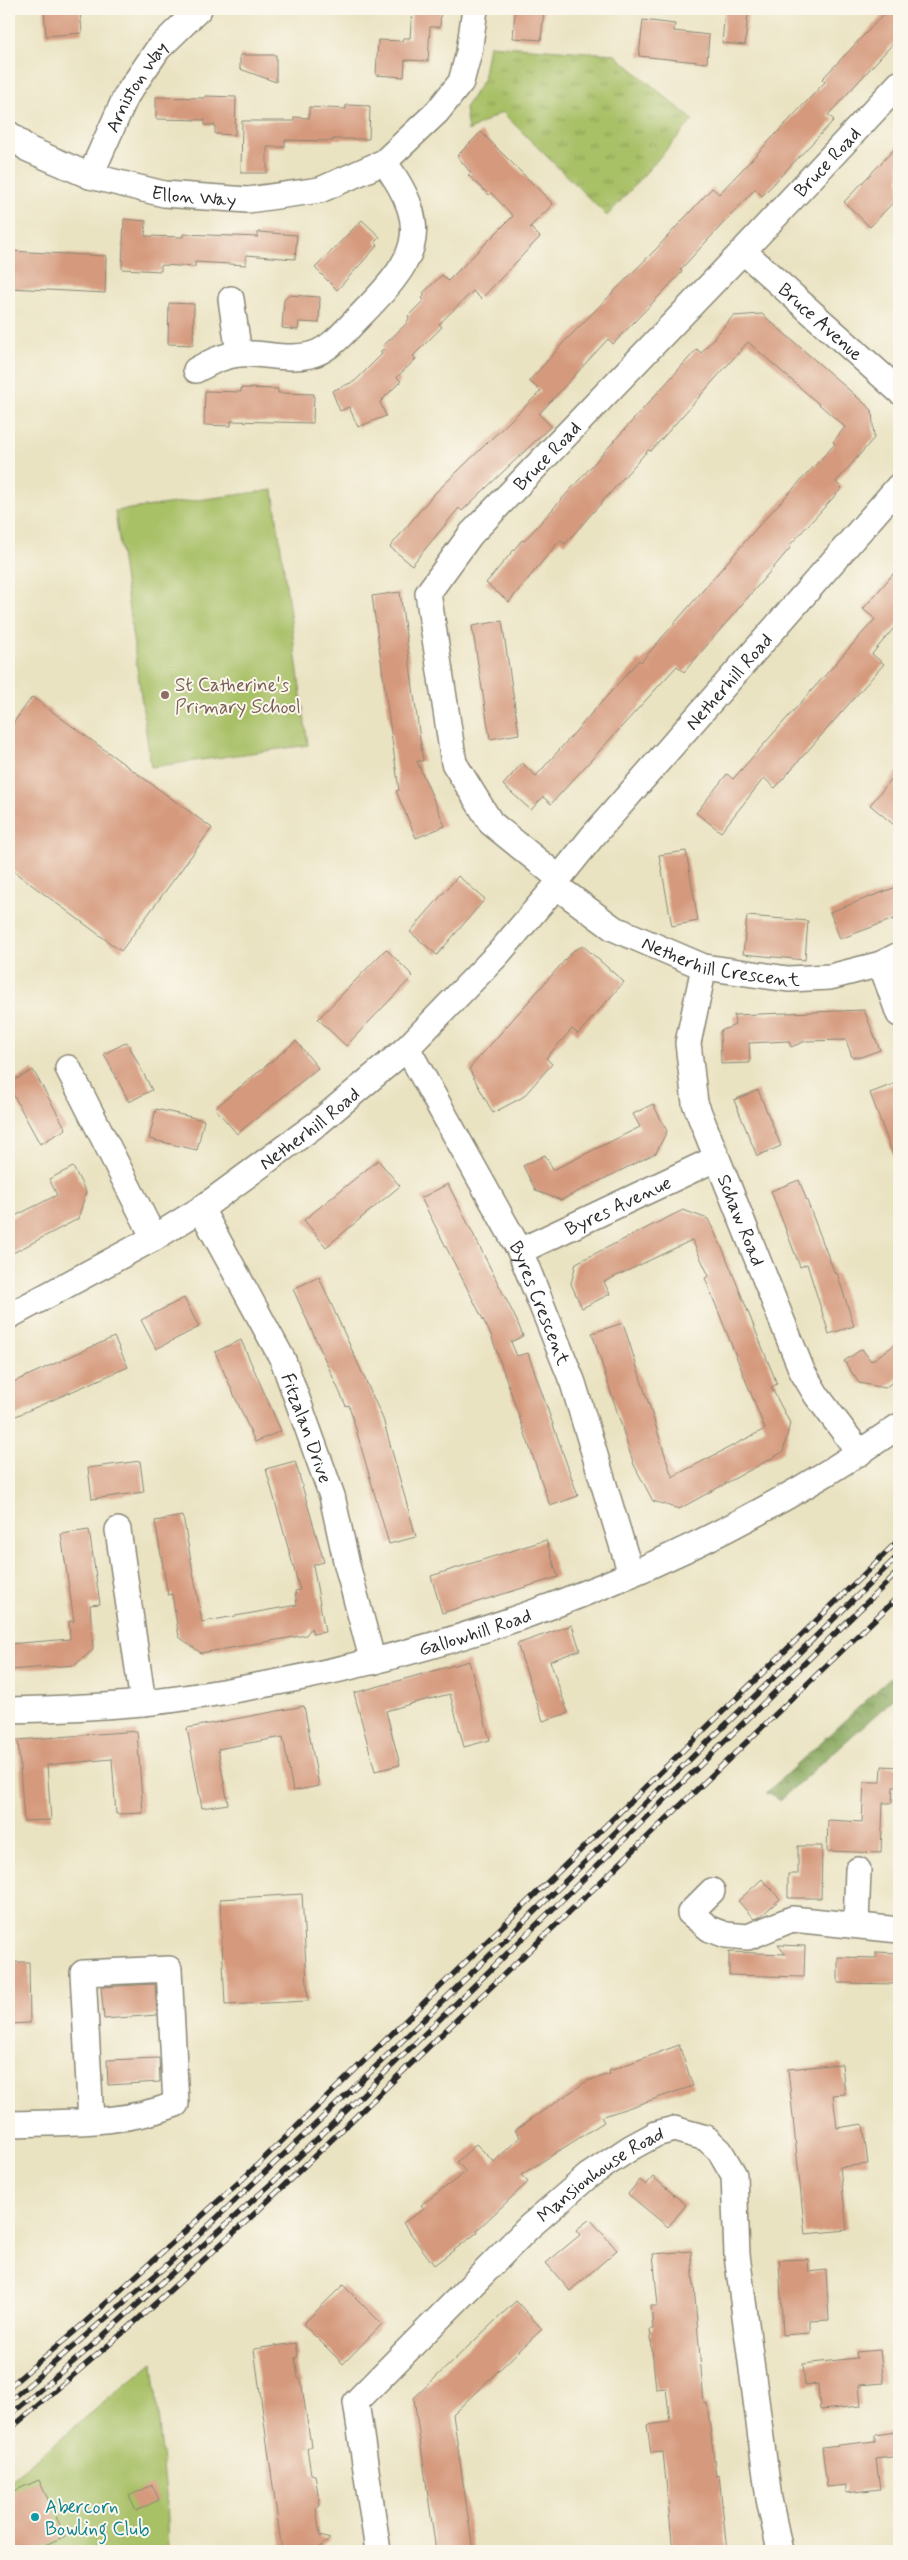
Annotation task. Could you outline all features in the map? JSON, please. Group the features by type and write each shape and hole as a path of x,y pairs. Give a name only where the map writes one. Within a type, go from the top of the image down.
{"street":[{"name":"Arniston Way","path":"90,176 126,96 158,49 199,9"},
{"name":"Ellon Way","path":"9,134 28,149 90,176 164,194 248,200 320,190 384,162 437,112 461,82 469,52 475,9"},
{"name":"Bruce Road","path":"557,882 491,822 454,763 428,594 470,534 743,251 899,84"},
{"path":"196,370 218,358 239,354 280,357 312,355 332,343 389,286 406,262 413,240 412,214 402,186 384,162"},
{"name":"Bruce Avenue","path":"743,251 899,391"},
{"path":"231,299 239,354"},
{"name":"Netherhill Road","path":"9,1316 154,1238 201,1209 318,1123 407,1048 498,954 557,882 899,486"},
{"name":"Netherhill Road","path":"557,882 604,844 899,506"},
{"name":"Netherhill Crescent","path":"557,882 613,928 704,967 788,979 830,977 890,959"},
{"path":"890,959 899,1014"},
{"name":"Schaw Road","path":"704,967 688,1043 695,1103 802,1371 817,1396 860,1453"},
{"name":"Byres Crescent","path":"407,1048 520,1251 573,1383 631,1574"},
{"path":"68,1068 154,1238"},
{"name":"Byres Avenue","path":"520,1251 716,1159"},
{"name":"Fitzalan Drive","path":"201,1209 283,1360 332,1496 347,1565 373,1662"},
{"name":"Gallowhill Road","path":"9,1710 143,1703 225,1692 373,1662 525,1616 631,1574 715,1535 860,1453 899,1426"},
{"path":"118,1530 143,1703"},
{"path":"856,1925 858,1870"},
{"path":"712,1892 690,1913 710,1930 726,1935 748,1937 792,1919 899,1930"},
{"path":"9,2124 90,2121 133,2117 176,2104 169,1969 83,1973 90,2121"},
{"name":"Mansionhouse Road","path":"378,2551 356,2402 529,2227 588,2176 632,2146 656,2134 674,2129 706,2138 720,2151 734,2175 737,2255 769,2499 780,2551"}],"green space":[{"path":"489,45 614,54 693,120 607,216 502,112 468,131 465,108 483,80"},
{"path":"273,490 308,745 151,767 115,511"},
{"path":"899,1670 899,1694 780,1800 766,1793"},
{"path":"153,2362 166,2495 168,2551 9,2551 9,2481"}],"building":[{"path":"44,9 80,9 82,33 46,36"},
{"path":"412,9 441,9 440,27 430,27 428,61 405,60 404,77 376,75 378,40 402,41 403,38 410,38"},
{"path":"515,9 544,9 541,40 513,38"},
{"path":"889,9 899,9 899,37 828,115 834,120 762,196 755,189 680,270 682,272 613,344 608,339 539,414 551,426 462,511 459,508 412,565 390,547 432,496 541,391 529,381 565,341 657,248 712,188 719,194 825,82 822,79"},
{"path":"725,10 748,12 745,45 722,43"},
{"path":"643,20 675,24 674,31 709,35 707,63 639,56"},
{"path":"240,55 276,55 276,82 240,69"},
{"path":"205,96 236,97 235,135 215,134 215,125 205,125 205,120 156,119 156,97 205,98"},
{"path":"346,105 370,106 369,139 333,139 333,141 285,140 285,147 267,147 267,173 241,173 242,121 294,121 294,117 309,118 309,107 346,109"},
{"path":"481,132 553,204 530,227 540,237 481,299 473,291 439,324 442,327 413,356 416,359 397,377 401,381 380,402 386,416 358,427 349,407 340,411 332,391 355,381 382,354 380,352 385,348 383,346 406,324 408,316 424,300 422,298 425,295 423,293 442,275 448,281 513,216 491,193 489,195 468,175 471,173 457,156"},
{"path":"899,144 899,196 870,227 844,202"},
{"path":"124,219 146,221 145,236 183,237 183,234 258,237 258,232 297,235 295,259 246,255 246,265 195,262 195,267 161,265 161,271 122,269"},
{"path":"362,220 380,237 375,242 378,245 337,290 315,268"},
{"path":"9,251 106,256 105,293 9,288"},
{"path":"288,295 320,297 319,323 299,322 298,330 282,328 284,300"},
{"path":"169,303 194,304 193,345 168,344"},
{"path":"762,314 872,410 874,438 836,482 842,488 789,546 791,547 684,672 677,666 551,804 543,797 531,810 503,785 522,763 536,776 639,660 641,662 762,522 835,444 833,442 845,427 748,342 651,451 648,450 565,544 560,540 509,602 486,583 522,540 524,541 697,349 701,353 733,316"},
{"path":"241,388 278,389 278,393 314,394 313,423 231,421 231,426 204,425 205,391 241,392"},
{"path":"899,567 899,622 872,654 884,664 775,788 764,778 721,832 696,813 727,774 733,779 875,619 863,609"},
{"path":"400,592 423,761 417,761 445,826 416,838 396,791 399,790 372,596"},
{"path":"502,621 519,734 490,739 472,626"},
{"path":"32,697 212,828 121,951 9,868 9,729"},
{"path":"899,770 899,829 870,805"},
{"path":"686,851 698,921 672,926 659,855"},
{"path":"458,876 485,899 437,955 410,932"},
{"path":"899,886 899,917 840,939 830,912"},
{"path":"747,916 808,921 805,960 743,954"},
{"path":"583,946 624,982 578,1034 572,1029 546,1058 552,1064 523,1097 493,1113 469,1069 573,951"},
{"path":"386,949 413,976 346,1046 318,1019"},
{"path":"864,1010 880,1050 861,1057 852,1057 846,1040 806,1041 791,1047 789,1041 749,1043 750,1063 721,1064 720,1031 735,1025 734,1015"},
{"path":"296,1041 318,1068 237,1134 215,1108"},
{"path":"127,1042 152,1090 129,1102 104,1054"},
{"path":"33,1070 66,1129 40,1144 9,1087 9,1083"},
{"path":"899,1082 899,1167 898,1168 870,1093"},
{"path":"758,1090 781,1146 757,1156 734,1100"},
{"path":"653,1104 667,1131 656,1153 561,1200 536,1191 523,1166 545,1155 553,1170 640,1127 633,1114"},
{"path":"156,1109 204,1120 197,1150 149,1139"},
{"path":"378,1160 400,1186 326,1247 304,1220"},
{"path":"73,1167 86,1192 78,1219 9,1255 9,1219 57,1195 49,1179"},
{"path":"799,1180 835,1274 837,1273 854,1326 829,1334 807,1264 800,1267 771,1191"},
{"path":"448,1184 517,1321 523,1336 511,1342 517,1356 528,1353 578,1496 550,1506 491,1335 421,1198"},
{"path":"683,1210 708,1219 724,1252 777,1384 771,1387 790,1423 783,1452 679,1509 653,1501 634,1465 592,1333 623,1323 672,1477 765,1429 705,1278 709,1276 692,1240 604,1282 610,1294 582,1308 571,1284 576,1263"},
{"path":"319,1277 383,1419 416,1537 389,1544 349,1405 346,1406 293,1289"},
{"path":"184,1298 199,1327 156,1349 141,1320"},
{"path":"114,1337 128,1367 9,1419 9,1384"},
{"path":"241,1340 281,1431 255,1442 215,1352"},
{"path":"899,1342 899,1377 885,1388 859,1383 844,1361 862,1349 871,1361"},
{"path":"140,1461 144,1492 92,1499 88,1468"},
{"path":"295,1461 324,1562 313,1565 325,1632 313,1634 311,1628 306,1635 201,1653 179,1637 172,1594 168,1595 155,1521 183,1516 202,1622 297,1605 295,1591 300,1590 266,1469"},
{"path":"89,1530 100,1604 90,1605 93,1650 75,1665 9,1670 9,1644 70,1639 69,1621 74,1621 61,1534"},
{"path":"546,1540 558,1577 442,1613 431,1576"},
{"path":"572,1625 580,1650 550,1661 568,1713 543,1721 517,1644"},
{"path":"469,1661 490,1740 464,1747 450,1694 417,1702 386,1711 400,1765 375,1771 354,1693"},
{"path":"304,1706 319,1786 293,1791 283,1737 249,1743 218,1749 228,1804 202,1808 187,1728"},
{"path":"137,1731 143,1813 116,1814 112,1759 47,1765 51,1820 24,1821 18,1740"},
{"path":"882,1766 899,1767 899,1787 893,1787 892,1803 883,1803 881,1853 827,1851 828,1820 862,1822 864,1782 881,1782"},
{"path":"798,1846 822,1846 821,1898 788,1898 788,1874 798,1874"},
{"path":"762,1879 780,1899 761,1916 754,1919 738,1901"},
{"path":"302,1894 308,2001 225,2005 220,1899"},
{"path":"778,1945 805,1946 804,1977 729,1975 729,1952 785,1954"},
{"path":"876,1952 899,1953 899,1984 838,1983 838,1957 876,1958"},
{"path":"9,1962 29,1962 30,2023 9,2024"},
{"path":"155,1984 157,2015 104,2019 101,1987"},
{"path":"679,2045 693,2086 601,2117 604,2122 521,2175 528,2182 477,2230 478,2232 434,2265 403,2223 424,2209 421,2205 466,2172 457,2162 476,2144 494,2162 520,2137 515,2130 587,2081 610,2074 609,2071"},
{"path":"159,2058 160,2082 108,2085 107,2060"},
{"path":"842,2064 845,2094 833,2095 837,2128 863,2124 868,2164 840,2167 847,2230 805,2234 788,2069"},
{"path":"653,2177 686,2205 668,2227 628,2194 640,2180 646,2185"},
{"path":"590,2219 617,2250 570,2291 546,2263 580,2235 576,2230"},
{"path":"691,2251 704,2404 707,2403 716,2476 719,2475 727,2551 673,2551 663,2452 651,2453 647,2425 670,2422 666,2388 656,2389 650,2329 653,2329 651,2306 658,2306 653,2254"},
{"path":"808,2259 809,2272 826,2270 829,2320 810,2321 810,2333 783,2335 779,2260"},
{"path":"343,2285 382,2324 343,2364 303,2324"},
{"path":"516,2301 542,2329 453,2414 473,2551 436,2551 414,2398"},
{"path":"296,2343 298,2356 295,2358 298,2378 301,2380 311,2446 307,2448 311,2474 315,2475 320,2506 316,2508 320,2536 330,2539 315,2551 282,2551 254,2349"},
{"path":"880,2350 884,2383 859,2385 861,2406 820,2410 818,2384 805,2386 803,2364 857,2358 856,2352"},
{"path":"896,2432 899,2456 876,2459 880,2489 846,2493 846,2485 827,2487 822,2447 875,2441 875,2435"},
{"name":"Abercorn Bowling Club","path":"39,2480 65,2536 32,2551 9,2551 9,2493"},
{"path":"152,2485 159,2500 136,2511 129,2496"}],"railway":[{"path":"9,2387 81,2326 249,2173 899,1540"},
{"path":"9,2402 167,2265 358,2084 899,1555"},
{"path":"9,2416 86,2351 273,2182 899,1571"},
{"path":"9,2430 125,2331 251,2217 899,1596"}],"place":[{"name":"St Catherine's Primary School","path":"165,695"},
{"name":"Abercorn Bowling Club","path":"35,2517"}]}
